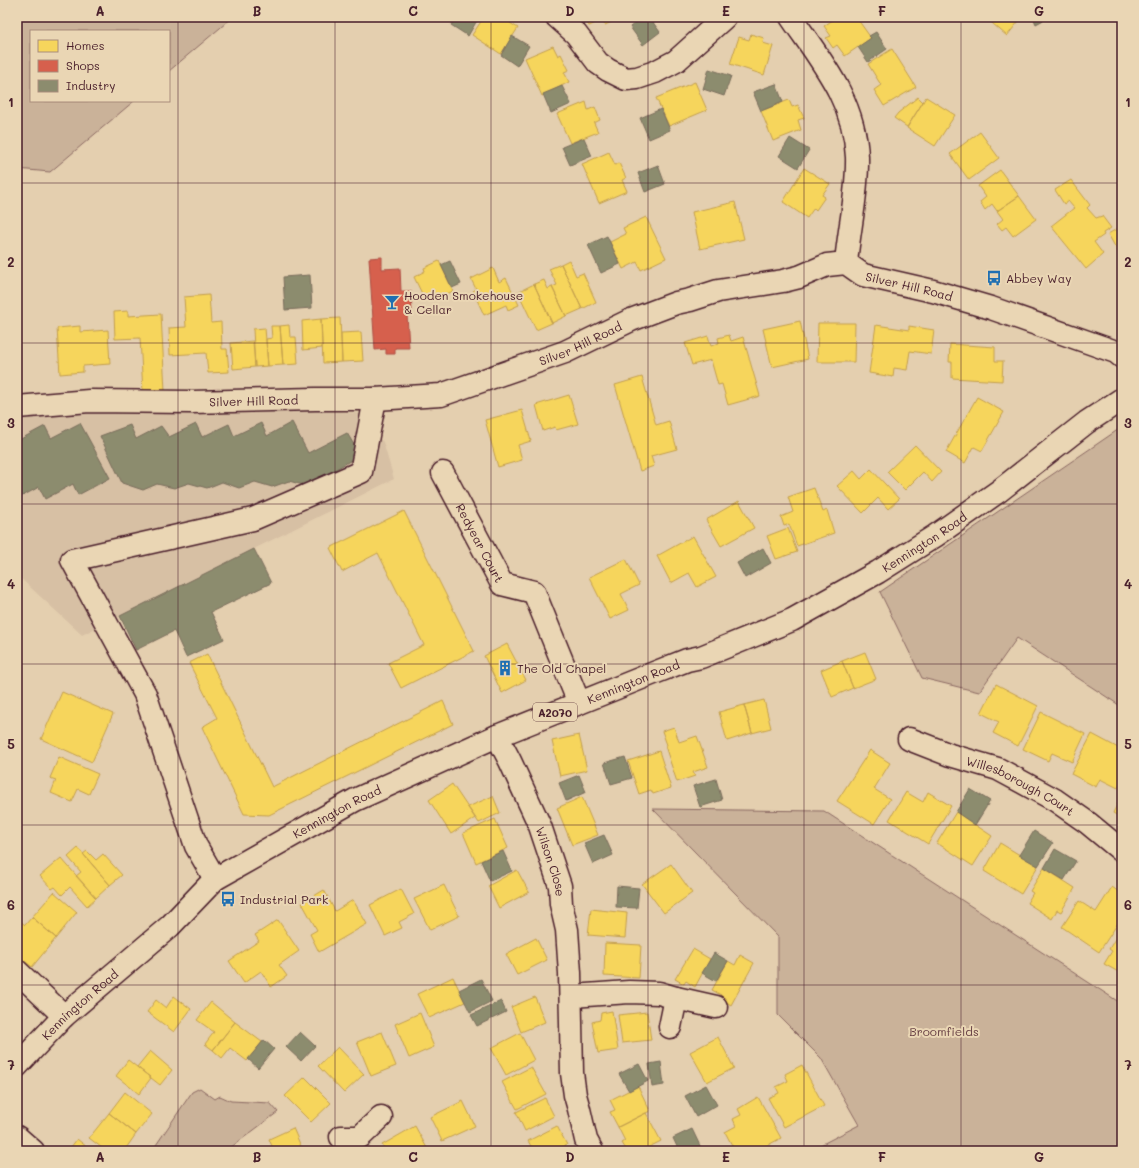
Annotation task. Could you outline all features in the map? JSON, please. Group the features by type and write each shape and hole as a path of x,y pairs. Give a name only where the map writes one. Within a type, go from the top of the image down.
{"street":[{"path":"557,17 576,34 598,63 626,79 637,78 655,72 676,61 725,17"},
{"path":"791,17 832,77 844,99 853,133 857,157 855,194 848,240 836,264"},
{"name":"Silver Hill Road","path":"17,407 89,401 192,402 376,399 441,395 565,352 631,320 676,303 718,291 788,280 836,264 863,275 933,291 991,308 1116,352 1122,357"},
{"path":"215,879 196,846 145,694 72,560 253,519 361,472 376,399"},
{"name":"Kennington Road","path":"17,1066 64,1016 170,926 215,879 355,800 496,736 660,670 686,660 701,657 792,620 878,572 935,536 999,491 1087,422 1122,399"},
{"name":"Redyear Court","path":"443,473 502,584 534,592 579,703"},
{"name":"Wilson Close","path":"496,736 510,760 540,826 560,886 567,930 572,996 572,1073 575,1095 586,1140 592,1151"},
{"name":"Willesborough Court","path":"908,739 950,755 998,769 1055,800 1088,823 1122,851"},
{"path":"17,971 64,1016"},
{"path":"572,996 629,992 659,993 716,1007"},
{"path":"670,1027 676,998"},
{"path":"356,1142 381,1117"},
{"path":"17,1137 33,1151"}],"shaded area":[{"path":"307,410 358,413 383,442 394,479 82,635 17,575 17,417 57,412"}],"green space":[{"path":"17,17 233,17 170,70 170,30 30,30 30,102 133,102 50,172 17,169"},
{"path":"1122,427 1122,707 1017,638 979,692 922,678 880,592"},
{"name":"Broomfields","path":"653,809 824,811 1122,1004 1122,1151 809,1151 859,1125 821,1058 778,1015 778,937"},
{"path":"200,1088 215,1099 220,1096 231,1101 270,1103 278,1112 226,1151 152,1151 192,1092"}],"building: Homes":[{"path":"445,17 457,17 453,22"},
{"path":"484,17 514,17 510,23 518,28 501,54 472,35"},
{"path":"584,17 620,18 605,25 602,20 589,26"},
{"path":"837,17 856,17 871,38 845,56 837,45 833,48 826,38 831,36 824,26"},
{"path":"985,17 1022,17 1007,36"},
{"path":"751,34 764,38 763,43 773,46 764,75 730,64 739,37 749,40"},
{"path":"553,46 558,56 561,54 569,70 564,72 569,82 542,96 525,58"},
{"path":"892,49 916,87 884,106 874,90 881,85 868,64"},
{"path":"695,82 707,110 669,126 656,98"},
{"path":"918,97 923,102 907,127 894,118"},
{"path":"926,97 955,115 935,146 907,128"},
{"path":"789,100 792,107 798,105 804,118 798,120 801,130 773,141 761,111"},
{"path":"586,102 588,110 595,107 600,120 594,123 598,132 570,143 557,114"},
{"path":"980,132 999,158 969,180 950,154"},
{"path":"609,152 615,165 619,163 626,178 622,180 627,191 599,203 582,164"},
{"path":"804,168 830,184 822,195 825,197 816,210 814,208 807,218 783,202"},
{"path":"1000,170 1019,196 997,211 992,204 985,210 980,202 986,197 978,186"},
{"path":"1071,180 1090,205 1087,208 1096,218 1102,216 1111,228 1103,233 1104,235 1094,242 1103,254 1086,269 1051,226 1074,208 1068,201 1064,204 1055,190"},
{"path":"1019,196 1036,219 1013,236 1006,227 1002,230 997,224 1003,219 997,211"},
{"path":"735,202 744,239 700,249 692,212"},
{"path":"646,217 666,258 641,270 637,262 623,269 610,242 626,234 623,228"},
{"path":"1122,226 1122,259 1108,234"},
{"path":"569,260 576,276 583,273 596,302 582,309 561,264"},
{"path":"439,261 453,291 439,298 437,294 425,300 414,277 425,271 424,268"},
{"path":"561,264 582,309 566,316 552,287 557,285 549,269"},
{"path":"493,268 499,282 506,278 519,305 508,310 506,305 484,315 473,291 476,289 471,279"},
{"path":"544,280 548,289 552,287 566,316 552,323 534,284"},
{"path":"534,284 552,323 536,330 518,292"},
{"path":"209,295 211,323 221,322 222,349 227,349 229,372 208,373 206,353 170,355 169,328 186,327 184,297"},
{"path":"128,311 128,316 161,314 165,391 143,392 140,338 115,339 114,312"},
{"path":"340,318 342,362 323,363 321,319"},
{"path":"321,319 322,348 303,350 302,321"},
{"path":"800,321 808,359 772,367 763,329"},
{"path":"818,323 855,323 854,362 817,362"},
{"path":"289,325 290,337 296,337 298,364 283,365 280,326"},
{"path":"876,325 909,330 909,326 934,330 931,354 910,351 907,370 894,368 893,377 869,373"},
{"path":"80,326 80,332 108,330 110,364 83,366 83,372 60,374 57,328"},
{"path":"271,326 280,326 283,365 268,366 266,339 272,338"},
{"path":"265,328 268,366 255,367 253,329"},
{"path":"361,332 363,361 342,362 341,333"},
{"path":"729,335 731,341 743,337 760,396 728,405 722,384 718,385 711,360 692,365 685,343 708,336 711,346 719,343 718,338"},
{"path":"253,341 255,367 233,369 231,343"},
{"path":"950,344 995,347 995,361 1003,361 1002,381 952,378 952,362 949,362"},
{"path":"642,377 656,425 669,421 677,449 651,456 654,466 640,471 615,385"},
{"path":"569,395 578,424 556,430 555,427 543,431 536,405"},
{"path":"977,397 1004,412 982,451 974,447 965,463 946,452"},
{"path":"522,410 531,441 518,445 522,460 498,467 485,420"},
{"path":"915,445 941,472 932,482 923,472 905,490 887,472"},
{"path":"871,469 899,499 888,509 878,498 863,513 837,486 854,471 861,479"},
{"path":"814,488 823,512 827,510 834,533 797,546 789,524 784,526 781,517 793,512 788,497"},
{"path":"739,501 754,528 721,546 706,520"},
{"path":"404,511 474,651 401,688 388,663 424,645 378,553 342,572 330,548"},
{"path":"788,528 797,552 776,559 767,536"},
{"path":"693,536 716,577 697,587 689,573 671,583 657,556"},
{"path":"626,559 639,585 621,594 629,610 610,619 589,577"},
{"name":"The Old Chapel","path":"507,644 526,680 502,693 484,656"},
{"path":"865,652 876,679 853,688 842,661"},
{"path":"207,654 272,787 443,701 453,724 269,815 244,814 202,727 217,718 189,663"},
{"path":"842,661 853,688 832,697 821,670"},
{"path":"996,684 1038,706 1018,746 993,733 999,722 981,713"},
{"path":"62,692 113,714 92,762 41,739"},
{"path":"764,700 771,728 752,733 744,705"},
{"path":"744,705 752,733 727,741 719,712"},
{"path":"1041,712 1085,734 1072,762 1052,753 1048,761 1023,749"},
{"path":"674,727 679,742 697,736 708,767 693,772 695,776 677,782 665,746 667,745 662,731"},
{"path":"1092,734 1122,750 1122,780 1118,788 1100,779 1096,787 1071,774"},
{"path":"579,735 587,770 560,776 552,741"},
{"path":"870,750 890,763 874,789 890,799 874,824 837,801"},
{"path":"659,751 671,788 653,794 651,790 639,794 628,761"},
{"path":"59,757 98,774 89,794 78,789 72,802 51,793 56,780 50,778"},
{"path":"452,784 475,818 451,834 429,800"},
{"path":"906,792 923,802 928,792 951,806 928,844 889,820"},
{"path":"1122,795 1122,818 1113,813"},
{"path":"493,796 500,813 479,823 468,807"},
{"path":"582,797 598,835 572,845 557,808"},
{"path":"956,812 992,836 973,866 937,843"},
{"path":"495,819 508,848 476,863 463,833"},
{"path":"1000,843 1038,866 1021,894 984,871"},
{"path":"78,848 110,885 96,898 76,876 81,872 68,857"},
{"path":"87,851 96,860 103,854 122,875 110,885 83,854"},
{"path":"61,858 96,898 87,906 70,887 62,895 55,887 52,889 40,876"},
{"path":"671,864 692,893 664,913 642,884"},
{"path":"1044,868 1075,888 1061,912 1057,910 1052,919 1027,903 1033,893 1030,891"},
{"path":"517,870 529,892 499,908 488,886"},
{"path":"444,885 459,916 430,930 414,899"},
{"path":"1112,887 1122,894 1122,917 1099,952 1062,927 1079,901 1096,912"},
{"path":"401,889 414,914 399,922 402,928 385,936 370,905"},
{"path":"324,890 335,911 353,900 367,924 319,952 310,934 317,930 302,903"},
{"path":"54,892 77,912 56,938 32,917"},
{"path":"591,909 627,913 625,938 588,935"},
{"path":"32,917 56,938 32,967 17,955 17,918 25,925"},
{"path":"278,920 299,951 279,965 287,976 271,987 261,971 244,983 229,961 259,941 255,935"},
{"path":"1122,927 1122,974 1104,964 1112,951 1109,949"},
{"path":"536,938 547,960 517,975 506,954"},
{"path":"605,943 641,945 639,978 604,976"},
{"path":"693,949 710,959 695,987 686,981 684,984 675,979"},
{"path":"740,955 754,963 731,1005 720,998 721,995 712,990 728,961 735,965"},
{"path":"453,977 465,1002 429,1018 417,994"},
{"path":"174,996 191,1009 174,1032 147,1012 156,1000 166,1008"},
{"path":"535,997 545,1022 521,1032 511,1007"},
{"path":"211,1002 235,1022 213,1050 205,1044 214,1032 197,1020"},
{"path":"612,1011 618,1050 598,1053 592,1022 600,1020 601,1013"},
{"path":"647,1012 651,1040 622,1043 618,1015"},
{"path":"420,1013 434,1047 409,1058 395,1024"},
{"path":"235,1022 262,1042 247,1061 230,1048 222,1058 213,1050"},
{"path":"382,1032 396,1066 371,1076 357,1042"},
{"path":"520,1033 534,1060 506,1075 491,1048"},
{"path":"718,1037 734,1068 707,1082 690,1052"},
{"path":"338,1047 364,1074 344,1093 318,1066"},
{"path":"150,1051 172,1070 160,1085 137,1067"},
{"path":"128,1060 151,1078 139,1094 116,1076"},
{"path":"802,1065 824,1106 784,1127 768,1098 779,1093 776,1087 788,1081 785,1074"},
{"path":"531,1067 546,1094 517,1109 502,1082"},
{"path":"305,1077 331,1103 311,1122 285,1096"},
{"path":"638,1086 650,1111 618,1127 610,1112 615,1110 610,1100"},
{"path":"125,1092 152,1114 136,1134 109,1113"},
{"path":"758,1097 781,1138 757,1151 735,1151 725,1132 736,1126 733,1119 741,1115 738,1109"},
{"path":"545,1098 554,1116 525,1131 516,1112"},
{"path":"463,1101 475,1126 442,1141 430,1117"},
{"path":"109,1113 136,1134 124,1151 106,1151 89,1138"},
{"path":"646,1113 661,1141 641,1151 627,1151 622,1143 625,1141 618,1127"},
{"path":"415,1126 428,1150 427,1151 386,1151 382,1145"},
{"path":"557,1126 567,1145 554,1151 534,1151 528,1141"},
{"path":"293,1128 303,1151 274,1151 269,1139"},
{"path":"77,1139 92,1151 68,1151"}],"building: Shops":[{"name":"Hooden Smokehouse & Cellar","path":"382,257 382,269 400,268 401,291 411,291 412,313 407,314 409,348 395,348 395,354 386,354 386,349 375,350 369,258"}],"building: Industry":[{"path":"457,17 479,17 468,36 451,25"},
{"path":"643,17 649,17 660,32 643,45 630,27"},
{"path":"1033,17 1049,17 1036,24"},
{"path":"876,32 887,49 868,62 858,47 871,38 869,36"},
{"path":"512,36 529,46 517,66 501,55"},
{"path":"709,69 731,76 724,96 703,89"},
{"path":"776,84 783,102 761,111 753,92"},
{"path":"562,86 571,104 551,113 543,94"},
{"path":"661,109 670,130 649,139 640,118"},
{"path":"584,138 592,156 570,165 562,147"},
{"path":"790,138 809,150 798,168 779,156"},
{"path":"658,165 665,184 645,192 638,173"},
{"path":"607,236 620,264 601,273 588,245"},
{"path":"450,261 461,284 452,288 441,265"},
{"path":"310,275 312,308 285,310 283,277"},
{"path":"292,422 308,453 347,433 360,455 307,486 289,481 272,487 255,482 239,488 222,482 207,488 189,483 174,488 157,484 143,490 122,483 100,436 130,425 136,439 161,426 169,437 196,424 202,437 229,424 234,436 261,423 267,436"},
{"path":"80,423 110,478 78,495 73,484 45,499 39,487 17,499 17,441 45,426 51,438"},
{"path":"763,548 771,563 745,578 737,563"},
{"path":"254,549 271,583 211,612 224,639 186,657 174,631 136,650 120,616"},
{"path":"625,757 632,778 611,784 604,763"},
{"path":"579,775 586,792 566,801 559,783"},
{"path":"716,779 722,800 700,807 693,786"},
{"path":"970,789 990,801 975,825 956,812"},
{"path":"1034,831 1053,843 1038,866 1019,855"},
{"path":"604,835 613,855 593,864 584,843"},
{"path":"1055,849 1076,861 1064,880 1044,868"},
{"path":"503,851 512,871 490,881 481,861"},
{"path":"617,886 639,888 637,908 616,907"},
{"path":"714,953 728,961 716,981 702,973"},
{"path":"481,979 492,1001 470,1012 459,990"},
{"path":"501,1001 506,1012 477,1026 471,1015"},
{"path":"300,1032 315,1046 301,1061 286,1047"},
{"path":"264,1040 274,1049 258,1068 248,1059"},
{"path":"661,1062 664,1085 652,1087 649,1064"},
{"path":"639,1064 648,1081 629,1091 619,1074"},
{"path":"706,1085 717,1105 696,1117 685,1096"},
{"path":"692,1129 702,1150 679,1151 673,1138"}],"place":[{"name":"Abbey Way","path":"994,278"},
{"name":"Hooden Smokehouse & Cellar","path":"392,302"},
{"name":"The Old Chapel","path":"505,668"},
{"name":"Industrial Park","path":"228,899"}]}
